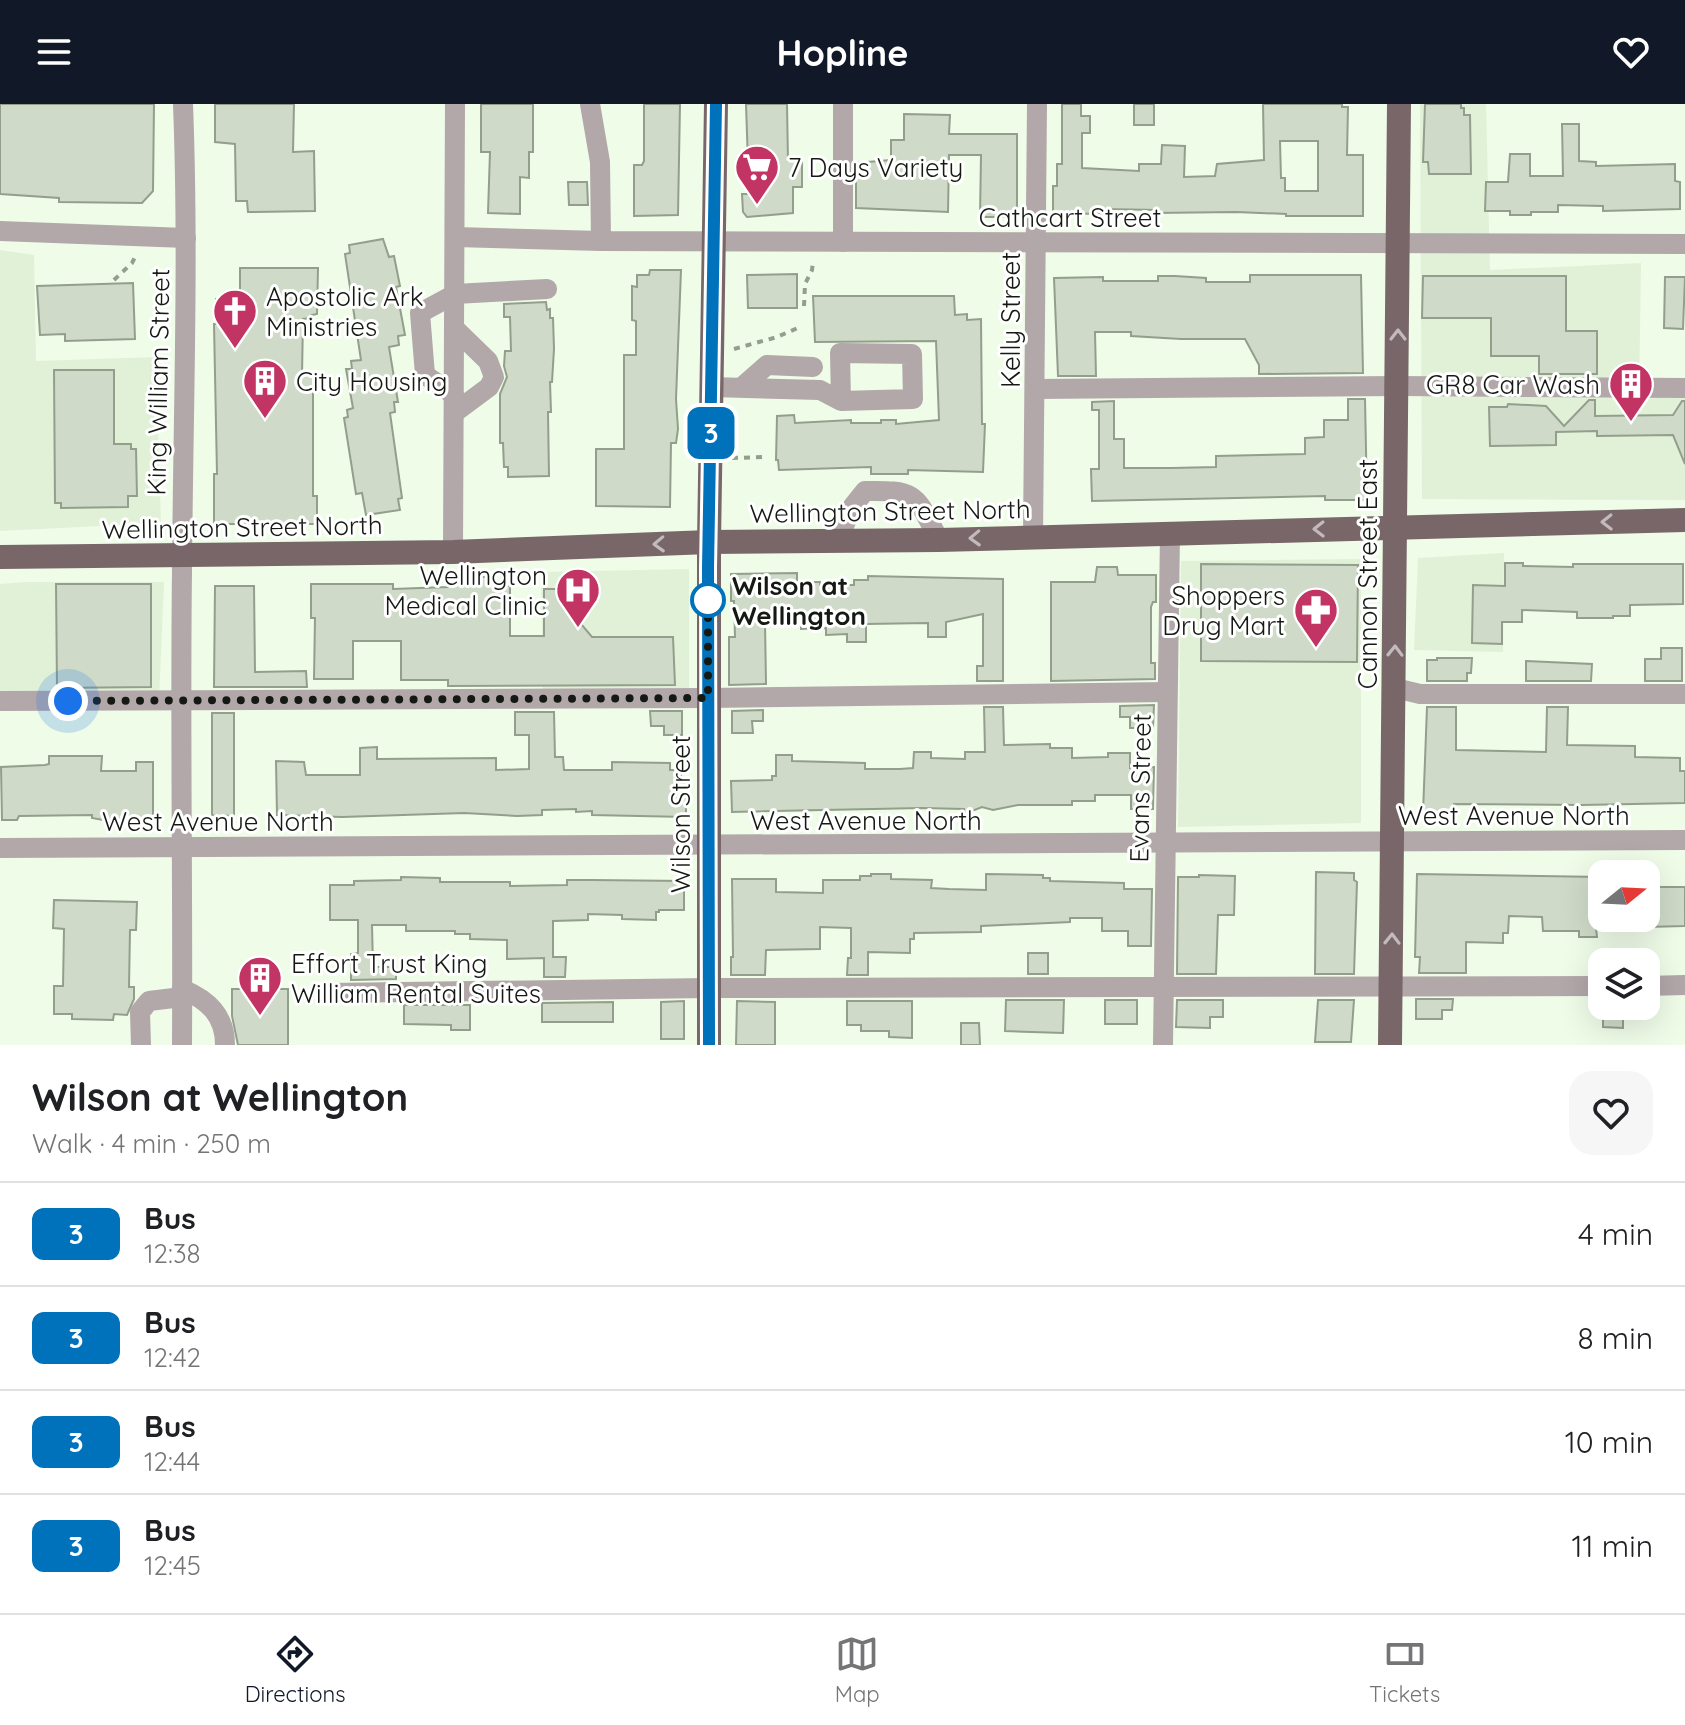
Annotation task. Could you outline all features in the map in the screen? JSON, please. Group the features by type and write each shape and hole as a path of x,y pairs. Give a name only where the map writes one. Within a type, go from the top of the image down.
{"main road":[{"name":"Wilson Street","path":"709,1045 709,542 716,104"},
{"name":"Cannon Street East","path":"1390,1045 1399,104"},
{"name":"Wellington Street North","path":"0,557 453,552 709,542 939,540 1685,520"}],"street":[{"name":"King William Street","path":"182,1045 181,700 186,238 183,104"},
{"path":"453,552 455,104"},
{"path":"590,104 600,162 601,241"},
{"path":"843,104 843,242"},
{"name":"Kelly Street","path":"1033,537 1037,104"},
{"path":"0,231 186,238"},
{"name":"Cathcart Street","path":"455,237 601,241 1685,244"},
{"path":"454,404 425,375 420,313 455,294 547,289"},
{"path":"454,404 489,387 494,377 488,361 455,329"},
{"path":"742,387 767,365 813,367"},
{"path":"1035,389 1398,386 1685,388"},
{"path":"712,387 820,390 841,401"},
{"path":"837,541 853,506 865,491 901,490 921,506 939,540"},
{"name":"Evans Street","path":"1163,1045 1170,532"},
{"path":"1395,688 1420,694 1685,694"},
{"path":"0,701 708,698 1167,692"},
{"name":"West Avenue North","path":"0,848 1685,840"},
{"path":"1660,986 1685,985"},
{"path":"330,993 709,988 1588,986"},
{"path":"141,1045 140,1012 149,1001 182,993 203,998 217,1012 225,1045"}],"path":[{"path":"114,280 132,263 137,253 137,237"},
{"path":"804,306 805,284 812,270 814,242"},
{"path":"713,354 777,337 800,327"},
{"path":"710,459 766,457"}],"shaded area":[{"path":"1420,104 1486,104 1490,270 1641,263 1639,397 1685,396 1685,500 1422,499"},
{"path":"0,250 34,255 36,361 156,357 161,523 0,531"},
{"path":"1504,553 1503,652 1414,650 1418,558"},
{"path":"1361,559 1361,823 1178,827 1181,561"},
{"path":"689,569 689,693 543,694 541,572"},
{"path":"164,582 159,700 0,700 0,584"}],"building":[{"path":"0,104 154,104 153,191 142,203 59,202 59,198 0,194"},
{"path":"215,104 294,104 293,152 314,151 315,211 248,212 247,201 236,201 235,144 215,142"},
{"path":"481,104 533,104 533,152 529,152 529,178 520,177 520,214 488,213 490,152 481,152"},
{"path":"644,104 680,104 678,215 634,216 634,165 642,165 644,161"},
{"path":"746,104 787,104 788,161 802,161 802,187 793,187 793,213 747,217 743,212 742,194 749,194"},
{"path":"1062,104 1081,104 1081,116 1090,116 1090,133 1082,133 1082,168 1139,171 1139,164 1161,164 1162,145 1185,146 1184,177 1215,176 1217,164 1264,160 1263,104 1342,104 1342,107 1348,107 1347,155 1363,155 1363,216 1155,213 1156,210 1103,209 1103,214 1053,213 1057,164 1062,164","holes":["1280,141 1318,141 1318,191 1285,191 1285,178 1281,178"]},
{"path":"1134,104 1154,104 1154,125 1134,125"},
{"path":"1425,104 1461,104 1464,115 1470,115 1471,174 1429,174 1428,162 1423,162"},
{"path":"904,114 950,115 949,134 1017,134 1017,217 980,217 981,155 949,155 948,212 856,208 856,163 891,160 891,140 904,140"},
{"path":"1562,124 1579,124 1579,161 1596,162 1596,166 1675,164 1675,181 1680,182 1680,209 1603,211 1603,206 1558,205 1558,212 1531,212 1531,215 1485,211 1486,182 1508,182 1510,154 1530,154 1530,176 1563,176"},
{"path":"568,182 587,182 588,205 569,205"},
{"path":"383,239 389,257 394,256 405,335 398,336 399,345 389,347 398,402 394,402 395,412 390,413 402,498 398,499 400,510 366,515 362,493 356,494 344,418 348,417 347,410 353,408 346,369 352,369 351,361 361,360 345,254 350,253 349,245"},
{"path":"240,268 318,268 317,314 303,319 302,375 313,375 313,496 317,496 317,524 214,524 214,474 217,474 216,299 240,299"},
{"path":"650,270 681,270 676,399 678,429 676,443 671,443 670,507 596,506 596,449 624,449 624,355 636,355 632,286 637,287 637,275 649,275"},
{"path":"797,274 797,308 748,308 747,275"},
{"path":"1250,275 1361,275 1363,373 1259,374 1259,365 1245,339 1181,339 1131,336 1131,332 1095,332 1096,376 1058,376 1054,278 1103,277 1103,281 1158,281 1158,276 1175,276 1206,278 1206,282 1250,282"},
{"path":"1423,276 1566,276 1566,331 1597,331 1597,374 1539,374 1539,356 1491,356 1491,318 1422,318"},
{"path":"1665,277 1685,277 1683,329 1664,328"},
{"path":"133,283 135,339 65,341 65,334 40,335 37,286"},
{"path":"813,296 954,296 955,315 967,314 967,320 981,319 982,424 985,424 983,472 908,470 908,474 871,474 871,467 779,470 776,460 777,416 794,415 795,423 851,420 851,423 881,423 881,420 896,420 896,424 939,420 936,341 815,342"},
{"path":"546,302 550,318 553,318 554,349 550,382 551,412 548,412 549,476 508,477 508,467 504,467 503,443 500,443 500,394 507,377 505,351 511,351 510,317 504,317 504,304"},
{"path":"54,370 114,370 114,444 131,444 131,449 136,449 137,496 128,496 128,507 61,508 61,503 55,503"},
{"path":"1348,399 1365,399 1367,500 1325,500 1325,496 1092,501 1091,469 1099,469 1099,410 1092,410 1092,402 1114,401 1114,439 1124,439 1124,468 1172,468 1216,467 1216,456 1305,454 1305,438 1324,437 1324,420 1348,420"},
{"path":"1589,400 1595,400 1595,416 1673,415 1685,401 1685,464 1673,435 1597,436 1597,431 1556,432 1556,445 1490,446 1489,407 1507,407 1508,404 1546,406 1564,426"},
{"path":"1505,563 1573,567 1573,564 1683,564 1683,604 1630,605 1630,616 1613,618 1577,618 1577,612 1522,610 1522,622 1502,622 1502,644 1472,643 1473,585 1505,586"},
{"path":"1201,564 1358,565 1357,662 1201,661"},
{"path":"1097,567 1117,567 1118,575 1156,575 1156,602 1151,607 1151,663 1155,663 1155,679 1051,681 1051,582 1095,582"},
{"path":"797,573 797,582 820,582 820,585 854,585 854,580 868,580 868,576 1003,579 1003,681 977,681 977,666 983,666 983,614 946,622 946,637 928,637 928,623 866,624 866,642 847,642 847,634 826,635 826,628 801,629 801,622 765,622 766,684 729,685 729,637 735,637 731,574"},
{"path":"448,577 494,577 494,586 510,586 510,636 544,636 544,589 581,589 581,624 592,637 673,637 675,685 448,686 448,680 401,680 401,641 353,641 353,679 314,679 315,618 311,618 311,584 393,584 393,589 448,587"},
{"path":"56,584 151,584 151,687 57,688"},
{"path":"215,586 254,586 255,672 306,671 307,687 214,687"},
{"path":"1661,648 1682,648 1682,681 1645,681 1645,659 1661,659"},
{"path":"1472,658 1467,681 1427,681 1427,660"},
{"path":"1526,661 1592,664 1591,681 1526,681"},
{"path":"1154,705 1153,728 1130,728 1130,717 1120,717 1120,706"},
{"path":"984,707 1003,707 1004,745 1050,744 1050,748 1072,748 1072,758 1130,753 1130,768 1154,767 1153,809 1131,809 1131,795 1095,795 1095,801 1072,801 1072,805 1018,805 993,810 982,807 964,814 964,809 922,808 732,812 731,781 772,780 772,776 776,776 776,755 792,755 792,761 865,763 865,769 900,769 913,768 914,752 931,752 931,758 965,759 965,752 985,752"},
{"path":"1427,707 1456,707 1456,750 1546,752 1547,707 1568,707 1567,745 1635,746 1635,757 1680,758 1680,771 1685,771 1685,803 1454,804 1454,813 1423,813"},
{"path":"763,710 763,721 752,721 753,733 732,733 732,711"},
{"path":"650,711 682,711 682,735 664,735 664,726 651,726"},
{"path":"515,712 554,712 555,757 563,757 564,770 612,770 612,762 670,763 670,770 681,770 681,784 686,784 686,817 592,815 592,811 576,812 576,809 542,810 542,815 517,816 464,813 342,817 277,815 276,761 304,762 306,775 360,775 360,748 377,747 377,759 496,758 496,770 529,769 529,735 515,735"},
{"path":"212,713 234,713 234,816 212,815"},
{"path":"49,756 102,756 101,771 136,771 136,762 153,762 153,819 103,820 92,818 92,815 19,816 17,820 2,820 1,767 45,765 49,764"},
{"path":"1316,872 1354,873 1357,882 1354,974 1315,974"},
{"path":"891,874 891,879 932,880 931,888 949,889 986,890 986,874 1043,875 1050,881 1124,883 1124,889 1152,889 1151,946 1128,946 1128,931 1102,931 1102,918 981,926 981,932 914,933 914,939 910,939 910,953 868,952 868,975 847,975 848,958 851,958 851,928 820,927 820,949 766,950 765,975 731,975 732,879 776,879 776,892 823,893 823,880 860,880 860,876"},
{"path":"1417,874 1588,877 1588,932 1596,932 1597,937 1579,937 1579,931 1543,931 1542,917 1509,916 1508,933 1503,933 1503,943 1466,942 1466,973 1419,973 1420,957 1415,957"},
{"path":"1235,876 1234,915 1218,915 1216,974 1177,974 1178,877"},
{"path":"401,877 440,878 440,882 510,882 510,886 567,885 567,880 684,881 684,910 659,910 656,920 588,914 588,920 553,921 553,957 566,957 565,977 544,977 544,958 507,959 507,940 470,939 470,934 455,934 455,931 406,931 406,925 372,925 373,967 396,967 396,979 351,980 351,954 358,953 358,920 330,920 330,885 401,880"},
{"path":"1660,887 1685,887 1685,926 1660,927"},
{"path":"54,900 137,902 136,930 130,930 129,987 134,987 134,999 127,1015 114,1014 113,1020 72,1019 72,1014 54,1014 54,986 63,986 64,929 53,928"},
{"path":"1028,953 1048,953 1048,974 1028,974"},
{"name":"Effort Trust King William Rental Suites","path":"232,989 288,989 288,1045 238,1045 232,1016"},
{"path":"1416,999 1453,999 1452,1010 1442,1010 1442,1019 1416,1019"},
{"path":"1006,1000 1064,1000 1063,1033 1005,1031"},
{"path":"1105,1000 1137,1000 1137,1024 1105,1024"},
{"path":"1177,1000 1223,1000 1223,1017 1210,1017 1210,1028 1176,1027"},
{"path":"1318,1000 1354,1000 1351,1042 1315,1042"},
{"path":"684,1001 684,1039 661,1039 661,1002"},
{"path":"737,1001 775,1002 775,1045 736,1045"},
{"path":"847,1001 912,1001 912,1038 889,1037 889,1031 861,1031 861,1025 847,1025"},
{"path":"613,1002 613,1022 542,1022 542,1003"},
{"path":"404,1005 470,1005 470,1030 451,1030 451,1025 404,1024"},
{"path":"1603,1020 1623,1020 1623,1028 1603,1027"},
{"path":"961,1023 979,1023 980,1045 961,1045"}],"bus line":[{"name":"3","path":"709,1045 708,568 716,104"}],"place":[{"name":"7 Days Variety","path":"757,206"},
{"name":"Apostolic Ark Ministries","path":"235,350"},
{"name":"City Housing","path":"265,420"},
{"name":"GR8 Car Wash","path":"1631,423"},
{"name":"Wilson at Wellington","path":"708,600"},
{"name":"Wellington Medical Clinic","path":"578,629"},
{"name":"Shoppers Drug Mart","path":"1316,649"},
{"name":"Effort Trust King William Rental Suites","path":"260,1017"}],"route":[{"path":"68,701 708,698 708,600"}]}
